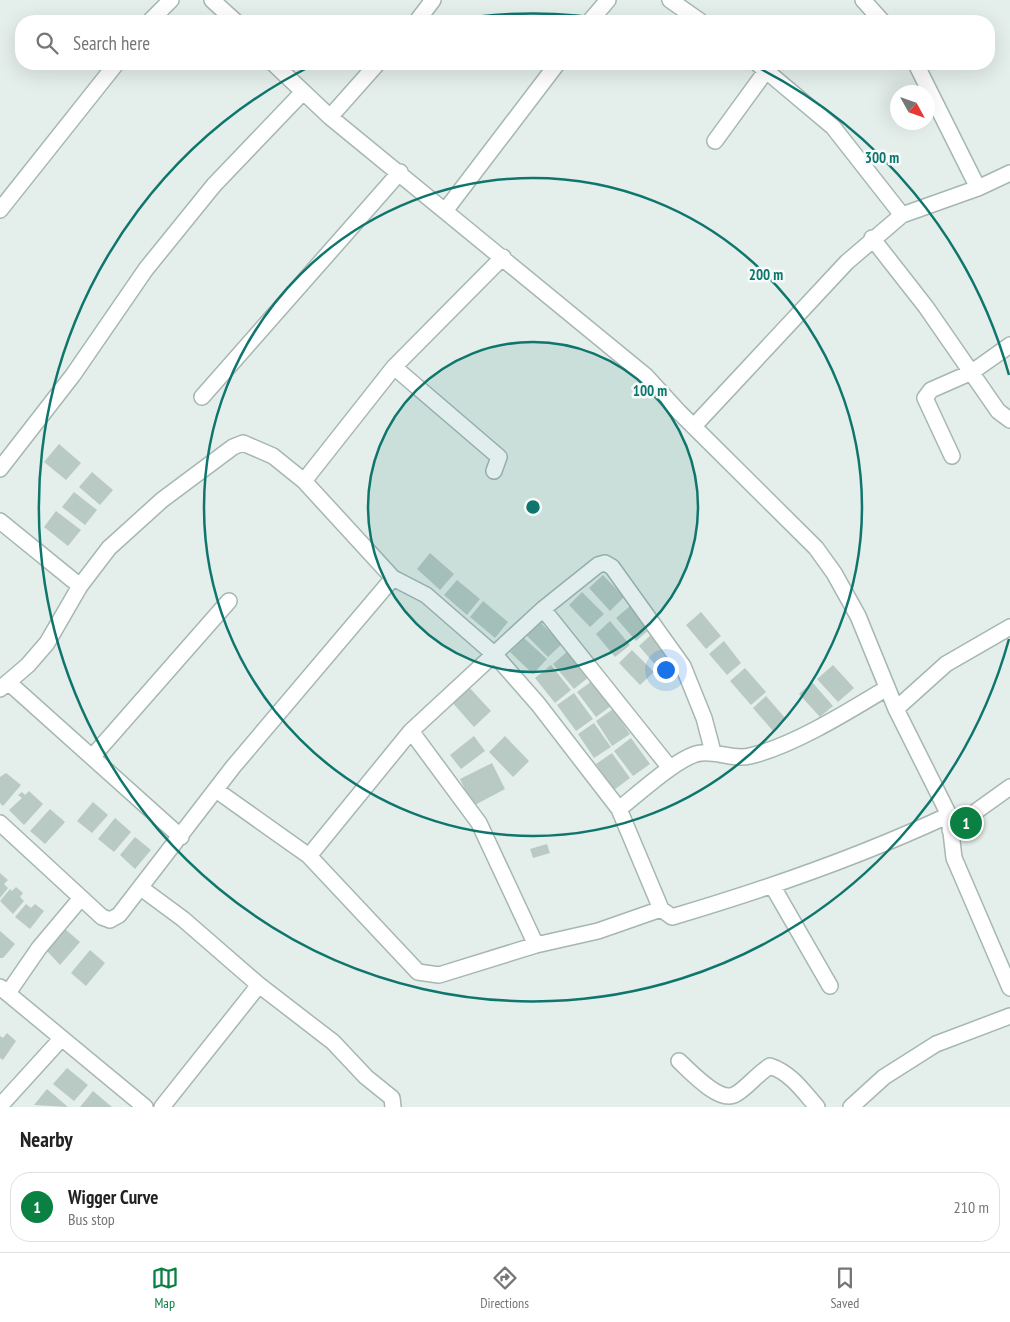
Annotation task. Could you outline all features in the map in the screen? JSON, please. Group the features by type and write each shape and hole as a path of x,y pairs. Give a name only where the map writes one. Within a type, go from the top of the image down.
{"street":[{"path":"156,15 170,0"},
{"path":"212,0 228,15"},
{"path":"422,15 433,0"},
{"path":"595,15 608,0"},
{"path":"670,0 691,15"},
{"path":"863,0 877,15"},
{"path":"0,210 111,70"},
{"path":"280,70 330,117 400,172 646,376 816,548 834,573 858,616 887,688 950,822 954,858 1010,988"},
{"path":"330,117 372,70"},
{"path":"446,211 552,70"},
{"path":"715,141 760,70"},
{"path":"766,70 833,127 902,215"},
{"path":"919,70 978,188"},
{"path":"0,469 73,375 146,269 214,185 303,92"},
{"path":"202,397 400,172"},
{"path":"694,426 847,262 872,238 902,215 1009,178"},
{"path":"872,238 926,306 998,410 1010,420"},
{"path":"304,481 394,367 502,257"},
{"path":"952,456 926,398 931,390 972,372 1010,345"},
{"path":"394,367 499,457 494,471"},
{"path":"181,837 94,756 4,685 28,665 47,643 80,586 109,548 162,500 233,447 243,443 273,456 304,481 394,578 426,595 495,655 538,704 620,809 661,909 672,917 773,887 893,841 950,822 1010,787"},
{"path":"0,522 80,586"},
{"path":"309,856 411,731 543,609 598,565 605,563 612,567 683,666 704,718 713,752"},
{"path":"0,823 102,917 110,920 119,915 216,790 394,578"},
{"path":"94,756 229,601"},
{"path":"543,609 670,768"},
{"path":"896,708 946,664 1010,627"},
{"path":"620,809 670,768 698,753 713,752 729,756 748,757 774,748 836,718 887,688"},
{"path":"411,731 479,823 536,945"},
{"path":"216,790 309,856 418,972 439,974 536,945 598,931 661,909"},
{"path":"773,887 830,986"},
{"path":"141,888 183,919 259,985 332,1042 366,1077 392,1098 393,1107"},
{"path":"81,898 4,990 60,1039 145,1107"},
{"path":"162,1107 259,985"},
{"path":"851,1107 884,1077 936,1044 1010,1016"},
{"path":"0,1106 60,1039"},
{"path":"679,1061 711,1090 725,1096 734,1095 770,1066 782,1070 792,1078 817,1107"}],"building":[{"path":"59,444 81,463 66,480 44,462"},
{"path":"92,472 113,490 100,505 79,487"},
{"path":"74,492 97,510 85,525 62,507"},
{"path":"56,511 81,530 68,546 44,527"},
{"path":"430,553 454,574 440,590 417,569"},
{"path":"603,575 624,597 610,611 589,588"},
{"path":"457,580 480,599 467,615 444,595"},
{"path":"582,592 604,614 590,627 569,605"},
{"path":"483,601 508,622 495,638 470,617"},
{"path":"630,606 650,629 636,641 616,618"},
{"path":"701,612 721,636 706,649 686,625"},
{"path":"610,621 630,645 615,657 596,634"},
{"path":"540,622 562,644 548,657 526,635"},
{"path":"653,633 673,657 659,669 639,646"},
{"path":"524,638 547,659 533,674 510,652"},
{"path":"724,641 741,663 727,675 709,654"},
{"path":"569,650 590,676 574,689 553,664"},
{"path":"632,650 654,672 640,685 619,663"},
{"path":"551,665 571,690 555,703 535,678"},
{"path":"833,665 854,688 838,702 817,679"},
{"path":"745,668 766,692 751,705 730,681"},
{"path":"592,681 611,706 596,717 577,692"},
{"path":"812,682 833,706 820,717 799,694"},
{"path":"467,685 491,711 474,727 451,701"},
{"path":"574,693 593,719 576,731 557,705"},
{"path":"766,696 786,719 773,731 753,708"},
{"path":"613,709 630,734 612,746 596,721"},
{"path":"594,723 611,747 594,758 578,734"},
{"path":"474,736 485,751 461,769 450,755"},
{"path":"505,736 529,761 513,777 489,752"},
{"path":"631,738 650,764 633,776 614,751"},
{"path":"612,753 630,778 614,790 596,764"},
{"path":"492,763 505,789 473,806 460,779"},
{"path":"6,773 21,785 3,806 0,803 0,777"},
{"path":"29,791 43,804 24,825 9,810 22,798 18,795 22,792 25,795"},
{"path":"93,802 108,815 92,833 77,821"},
{"path":"50,809 65,822 45,844 30,831"},
{"path":"115,818 131,832 114,852 98,839"},
{"path":"135,837 151,850 135,869 120,855"},
{"path":"547,844 550,853 533,858 530,849"},
{"path":"0,873 8,880 4,884 8,888 0,898"},
{"path":"16,887 23,893 20,897 24,901 13,914 0,901 10,889 12,891"},
{"path":"26,904 31,908 35,904 44,911 30,929 15,917"},
{"path":"65,929 80,942 60,965 47,951"},
{"path":"0,931 15,944 3,958 0,958"},
{"path":"90,950 105,963 86,986 71,973"},
{"path":"7,1033 16,1041 3,1060 0,1058 0,1036 3,1038"},
{"path":"67,1068 88,1085 74,1101 53,1084"},
{"path":"47,1089 68,1107 34,1105"},
{"path":"93,1091 112,1107 80,1107"}],"place":[{"name":"Wigger Curve","path":"966,823"}]}
